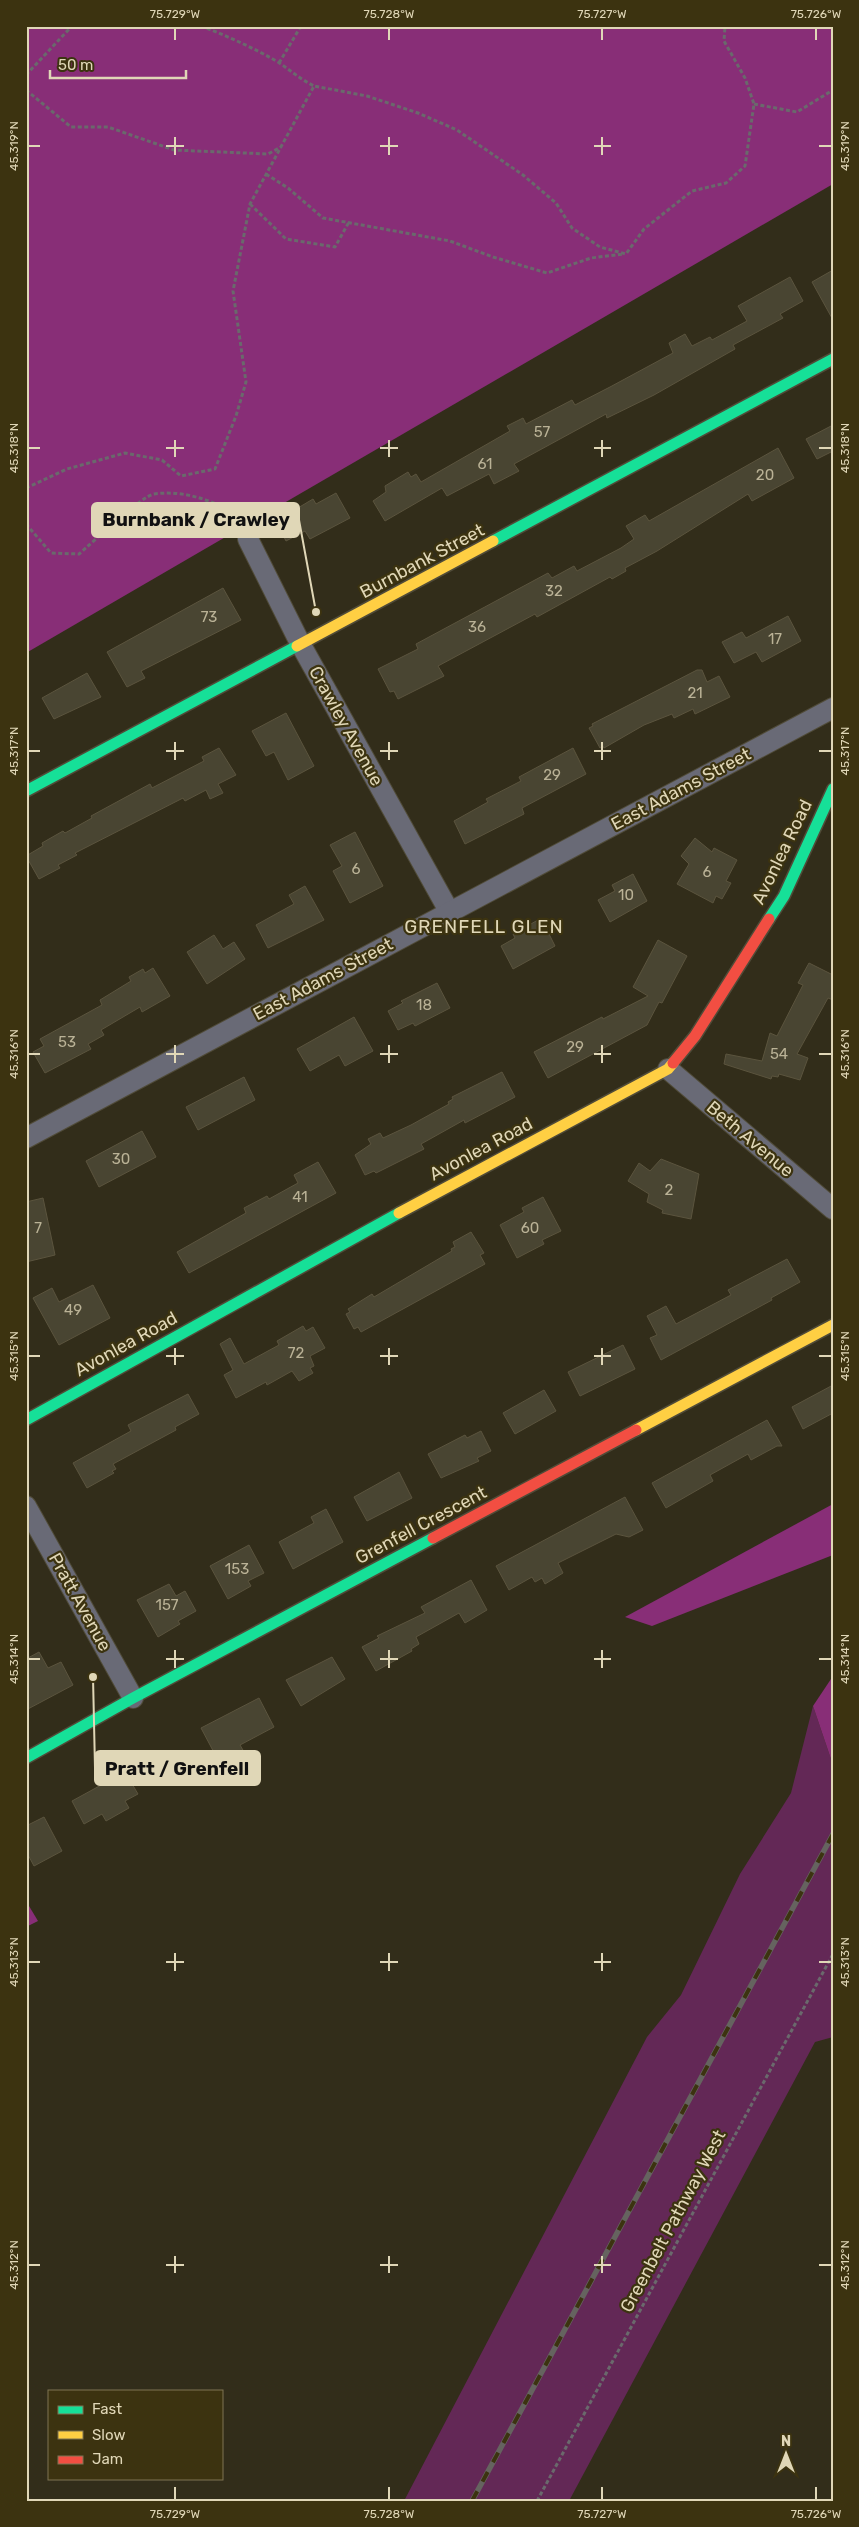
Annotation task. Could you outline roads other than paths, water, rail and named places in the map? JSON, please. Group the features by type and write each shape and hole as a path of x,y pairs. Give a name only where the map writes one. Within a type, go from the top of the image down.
{"street":[{"name":"Burnbank Street","path":"26,791 301,646 833,359"},
{"name":"Crawley Avenue","path":"248,539 301,646 449,911"},
{"name":"East Adams Street","path":"26,1138 833,708"},
{"name":"Avonlea Road","path":"26,1420 378,1224 668,1069 695,1036 784,896 833,790"},
{"name":"Beth Avenue","path":"668,1069 833,1209"},
{"name":"Grenfell Crescent","path":"26,1758 133,1698 833,1325"},
{"name":"Pratt Avenue","path":"26,1506 133,1698"}],"railway":[{"path":"472,2501 833,1834"}],"place":[{"name":"Burnbank / Crawley","path":"316,612"},
{"name":"Pratt / Grenfell","path":"93,1677"}],"district":[{"name":"GRENFELL GLEN","path":"484,926"}]}
